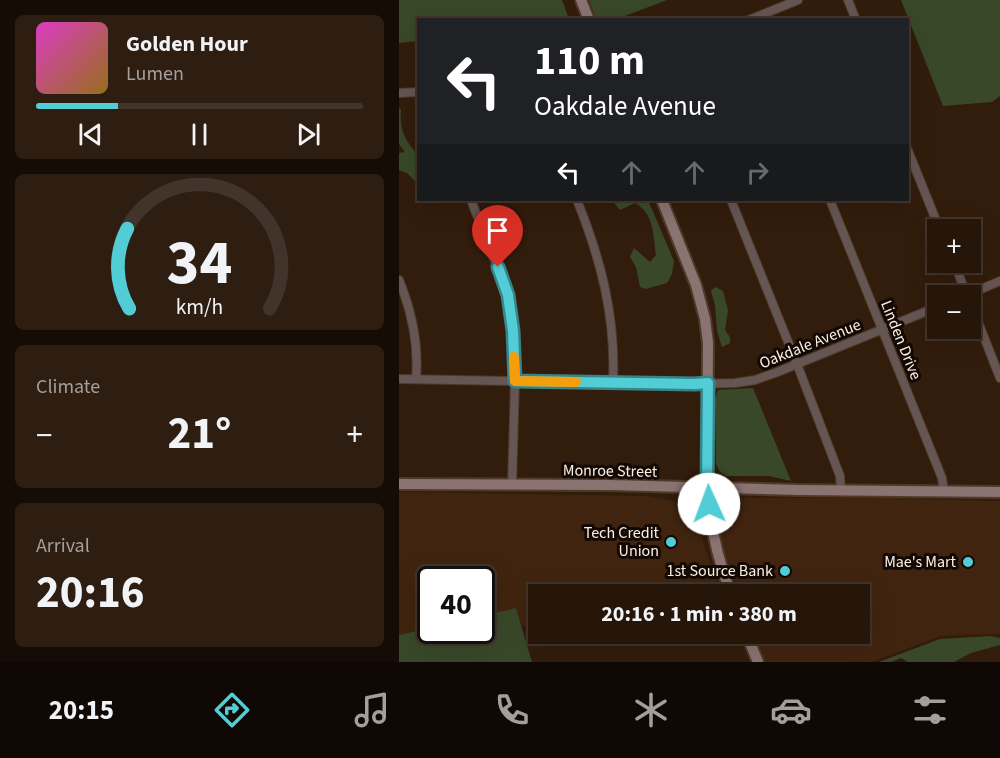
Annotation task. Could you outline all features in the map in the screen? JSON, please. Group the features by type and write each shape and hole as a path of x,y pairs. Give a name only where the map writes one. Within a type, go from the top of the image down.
{"main road":[{"path":"581,0 588,18"},
{"path":"662,201 696,285 705,319 708,343 707,488 712,532 727,584"},
{"name":"Monroe Street","path":"399,484 610,484 707,488 1000,492"},
{"path":"751,644 758,662"}],"street":[{"path":"755,18 798,0"},
{"path":"848,0 855,18"},
{"path":"399,93 417,92"},
{"path":"909,153 936,219"},
{"path":"471,201 508,295 513,331 515,381 512,485"},
{"path":"577,201 596,248 609,303 613,383"},
{"path":"731,201 840,476 841,490"},
{"name":"Linden Drive","path":"830,201 942,478 944,492"},
{"path":"399,280 415,331 416,379"},
{"path":"981,289 1000,281"},
{"name":"Oakdale Avenue","path":"399,379 735,383 755,380 927,311"},
{"path":"981,330 1000,378"}],"shaded area":[{"path":"399,492 644,496 695,505 702,539 718,584 528,584 528,627 495,621 495,566 417,566 417,636 399,643"},
{"path":"727,498 891,498 1000,501 1000,634 940,636 872,662 765,662 758,644 870,644 870,584 736,584 723,551 718,504"}],"green space":[{"path":"399,0 562,0 569,18 417,18 417,41 399,43"},
{"path":"589,0 667,0 620,18 596,18"},
{"path":"901,0 1000,0 1000,96 992,102 943,106"},
{"path":"399,108 404,135 417,154 417,183 407,173 399,170 399,153 405,152 399,144"},
{"path":"616,201 648,201 674,261 672,274 667,283 646,289 640,287 636,267 630,257 634,248 650,262 656,255 650,219 635,203 620,210 614,203"},
{"path":"715,287 723,291 728,310 725,330 730,337 730,343 722,347 717,331 715,305 711,291"},
{"path":"753,388 791,481 769,476 726,476 720,472 716,464 715,399 718,390"},
{"path":"516,608 532,662 399,662 399,635 417,631 417,644 495,644 495,613"},
{"path":"990,636 1000,638 1000,645 971,653 954,662 908,662 901,658 891,662 879,662 940,639"}],"slow traffic":[{"path":"514,357 515,381 576,382"}],"place":[{"name":"Tech Credit Union","path":"671,542"},
{"name":"Mae's Mart","path":"968,562"},
{"name":"1st Source Bank","path":"785,571"}],"route":[{"path":"498,267 508,295 513,331 515,381 708,383 707,488 709,504"}]}
